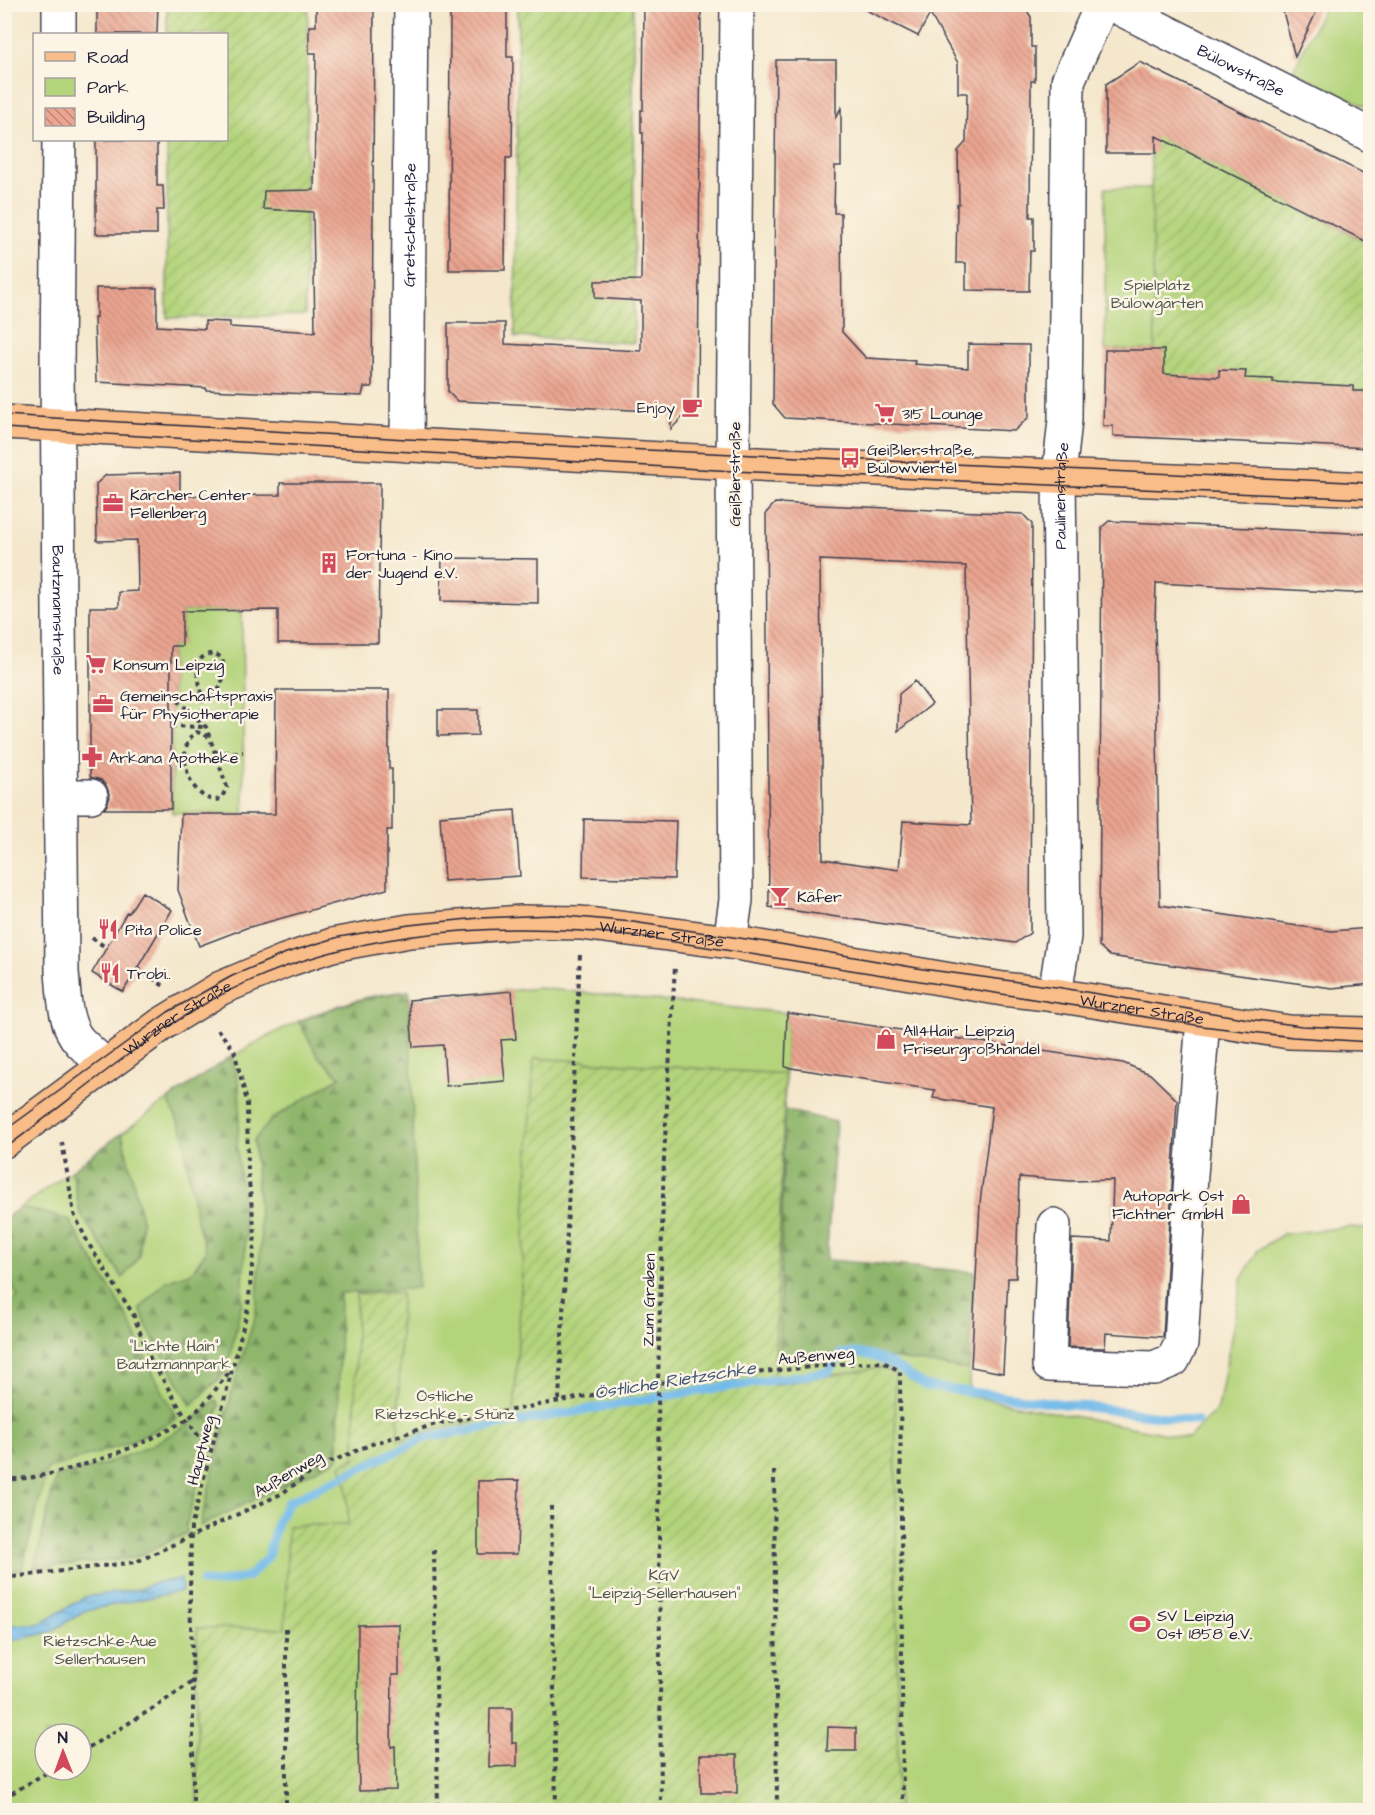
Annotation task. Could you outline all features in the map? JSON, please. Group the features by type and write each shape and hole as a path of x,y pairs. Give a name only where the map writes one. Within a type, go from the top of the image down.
{"main road":[{"path":"4,422 733,463 1371,489"},
{"name":"Wurzner Straße","path":"4,1141 162,1024 221,988 285,961 332,945 409,931 521,922 581,923 676,934 1003,989 1289,1032 1371,1035"}],"street":[{"path":"59,4 59,33"},
{"name":"Gretschelstraße","path":"406,445 411,4"},
{"name":"Geißlerstraße","path":"730,942 736,900 733,463 737,4"},
{"name":"Paulinenstraße","path":"1055,995 1064,936 1059,476 1065,420 1068,81 1101,4"},
{"name":"Bülowstraße","path":"1111,4 1371,135"},
{"name":"Bautzmannstraße","path":"58,141 58,426 76,796 62,972 64,1002 73,1032 78,1041 105,1066"},
{"path":"1054,1225 1049,1365 1154,1368 1173,1360 1181,1344 1203,1019"}],"path":[{"path":"201,722 202,696 198,683 198,661 205,654 214,653 222,658 225,666 222,684 217,694 210,699 202,696"},
{"path":"171,694 206,727 210,736 227,787 221,800 214,801 203,798 185,766 185,747 190,736 197,732 210,736"},
{"path":"171,726 206,727"},
{"path":"215,752 243,752"},
{"path":"560,1400 581,923"},
{"name":"Zum Graben","path":"661,1810 658,1383 664,1157 676,934"},
{"name":"Hauptweg","path":"193,1810 191,1528 248,1308 255,1234 248,1173 247,1102 234,1050 218,1030"},
{"path":"62,1142 74,1214 88,1243 133,1314 150,1358 187,1420 211,1454"},
{"name":"Außenweg","path":"4,1578 136,1562 281,1494 319,1467 372,1444 436,1424 658,1383 840,1364 883,1362 900,1371 903,1810"},
{"path":"4,1479 52,1474 148,1441 187,1420 232,1368"},
{"path":"774,1472 777,1810"},
{"path":"551,1506 556,1810"},
{"path":"434,1550 438,1810"},
{"path":"286,1628 286,1810"},
{"path":"93,1745 193,1681"},
{"path":"4,1798 33,1781"}],"green space":[{"path":"167,5 308,5 305,315 167,318 167,141 228,141 228,33 167,33"},
{"path":"518,5 633,5 634,343 515,337"},
{"path":"1325,5 1370,5 1370,109 1293,71"},
{"path":"1150,132 1370,244 1370,391 1156,391"},
{"name":"Spielplatz Bülowgärten","path":"1105,188 1178,188 1175,350 1105,350"},
{"path":"242,610 244,814 172,813 171,646 182,645 182,611"},
{"name":"Östliche Rietzschke - Stünz","path":"538,988 787,1013 784,1110 836,1122 826,1260 974,1272 969,1396 1188,1438 1218,1409 1242,1278 1258,1250 1283,1234 1349,1227 1370,1229 1370,1810 5,1810 4,1219 173,1096 250,1046 305,1018 334,1007 364,998 409,991 410,1000"},
{"path":"409,991 418,1288 340,1293 338,1459 200,1526 233,1388 256,1313 261,1240 254,1140 272,1119 340,1077 318,1056 299,1022 353,1002"},
{"name":"\"Lichte Hain\" Bautzmannpark","path":"231,1056 239,1084 240,1110 237,1148 246,1235 242,1301 227,1371 191,1405 148,1329 140,1309 166,1281 192,1272 206,1251 196,1217 186,1158 185,1136 168,1100"},
{"name":"KGV \"Leipzig-Sellerhausen\"","path":"534,1058 785,1074 774,1385 882,1367 895,1374 898,1810 197,1810 197,1628 285,1628 288,1526 348,1524 347,1489 341,1465 355,1458 356,1294 401,1293 398,1440 437,1429 514,1413"},
{"path":"784,1110 836,1122 826,1260 974,1272 969,1370 892,1358 779,1357"},
{"path":"122,1133 142,1220 139,1256 123,1278 80,1213 72,1170"},
{"path":"21,1207 69,1220 128,1318 177,1419 123,1445 47,1469 22,1569 5,1571 5,1306 18,1297 5,1272 4,1219"},
{"path":"216,1400 219,1405 186,1526 187,1533 133,1558 34,1568 56,1477 103,1465 148,1447 188,1425"}],"water":[{"path":"181,1579 182,1591 84,1611 51,1632 16,1640 5,1639 5,1625 39,1624 85,1597 140,1589 153,1583"}],"building":[{"path":"97,4 158,4 157,33 97,33"},
{"path":"316,4 374,4 372,387 364,387 362,396 206,390 206,388 96,382 94,318 96,318 96,288 157,288 157,326 205,329 205,321 230,322 230,327 315,332 313,212 263,209 264,191 314,190 316,53 309,53 309,26 316,26"},
{"path":"450,4 507,4 507,57 513,57 512,158 506,158 505,270 449,270"},
{"path":"644,4 701,4 698,402 671,429 671,412 457,401 448,392 448,323 505,323 505,344 641,351 641,301 595,298 595,281 641,280 643,133 641,133 641,110 643,110"},
{"path":"854,4 1023,4 1031,17 1031,47 1035,47 1035,81 1031,81 1030,217 1034,217 1034,251 1030,251 1029,291 966,290 966,263 956,263 957,204 959,204 958,151 966,142 967,93 958,93 958,63 930,14 918,36"},
{"path":"1281,4 1320,4 1295,57"},
{"path":"776,60 836,60 836,117 841,108 841,166 835,166 834,213 841,213 842,332 866,358 968,368 968,344 1029,345 1029,417 1014,431 785,418 773,404"},
{"path":"1140,62 1371,177 1371,244 1156,136 1156,153 1106,153 1106,84"},
{"path":"96,141 157,141 157,186 163,186 164,210 157,210 157,234 96,234"},
{"path":"1105,350 1164,350 1164,374 1219,377 1219,370 1246,371 1245,378 1273,379 1273,382 1353,386 1353,391 1371,391 1371,448 1113,436 1113,426 1103,426"},
{"path":"180,473 180,496 280,495 280,483 380,483 378,643 278,643 278,610 182,611 182,646 171,646 171,809 104,809 110,797 107,787 101,780 90,777 90,607 119,607 119,592 138,591 137,540 97,541 96,484 106,475"},
{"path":"775,503 1023,514 1032,524 1030,933 1015,943 769,907 766,513","holes":["820,560 966,566 971,825 903,821 899,870 823,859"]},
{"path":"1109,521 1371,534 1371,592 1351,593 1156,583 1155,623 1160,905 1331,931 1371,928 1371,984 1332,988 1259,978 1110,956 1099,946 1102,527"},
{"path":"442,558 538,559 538,603 441,601"},
{"path":"915,681 932,704 898,731 899,694"},
{"path":"276,690 389,690 392,830 387,830 387,889 246,928 199,946 178,890 181,814 275,814"},
{"path":"438,710 478,710 478,735 438,736"},
{"path":"515,810 520,876 444,881 440,816"},
{"path":"584,819 676,821 674,879 583,877"},
{"path":"142,892 172,910 123,992 92,973 127,912 129,913"},
{"path":"512,991 516,1039 501,1040 505,1081 446,1086 443,1045 413,1047 409,1000"},
{"path":"787,1013 1123,1063 1150,1074 1177,1100 1163,1337 1106,1333 1105,1348 1068,1347 1072,1239 1111,1241 1113,1180 1071,1181 1019,1177 1016,1278 1008,1278 1003,1373 971,1367 980,1203 992,1107 933,1098 935,1090 785,1067"},
{"path":"519,1480 517,1554 478,1554 478,1481"},
{"path":"399,1624 399,1675 392,1675 391,1747 395,1746 396,1790 359,1791 358,1625"},
{"path":"490,1708 512,1708 512,1743 517,1743 517,1766 489,1767"},
{"path":"828,1727 856,1728 856,1751 827,1751"},
{"path":"700,1755 737,1755 737,1793 701,1793"}],"waterway":[{"name":"Östliche Rietzschke","path":"202,1582 219,1583 249,1576 268,1557 277,1522 288,1502 425,1438 670,1395 828,1372 841,1354 863,1354 885,1361 924,1386 1197,1421"}],"tram line":[{"path":"4,415 406,439 1370,483"},
{"path":"4,428 733,471 1370,499"},
{"path":"4,1131 168,1012 232,976 286,953 339,937 409,925 479,918 554,915 633,922 1249,1019 1302,1026 1370,1029"},
{"path":"4,1149 146,1042 196,1009 246,982 299,962 354,947 410,936 467,931 524,929 637,936 1202,1026 1293,1037 1370,1042"}],"place":[{"name":"Enjoy","path":"692,407"},
{"name":"315 Lounge","path":"885,413"},
{"name":"Geißlerstraße, Bülowviertel","path":"850,458"},
{"name":"Kärcher Center Fellenberg","path":"113,503"},
{"name":"Fortuna - Kino der Jugend e.V.","path":"329,563"},
{"name":"Konsum Leipzig","path":"96,664"},
{"name":"Gemeinschaftspraxis für Physiotherapie","path":"103,704"},
{"name":"Arkana Apotheke","path":"92,757"},
{"name":"Käfer","path":"780,896"},
{"name":"Pita Police","path":"108,929"},
{"name":"Trobi..","path":"110,973"},
{"name":"All4Hair Leipzig Friseurgroßhandel","path":"886,1039"},
{"name":"Autopark Ost Fichtner GmbH","path":"1241,1204"},
{"name":"SV Leipzig Ost 1858 e.V.","path":"1140,1624"}],"park label":[{"name":"Rietzschke-Aue Sellerhausen","path":"100,1649"}]}
